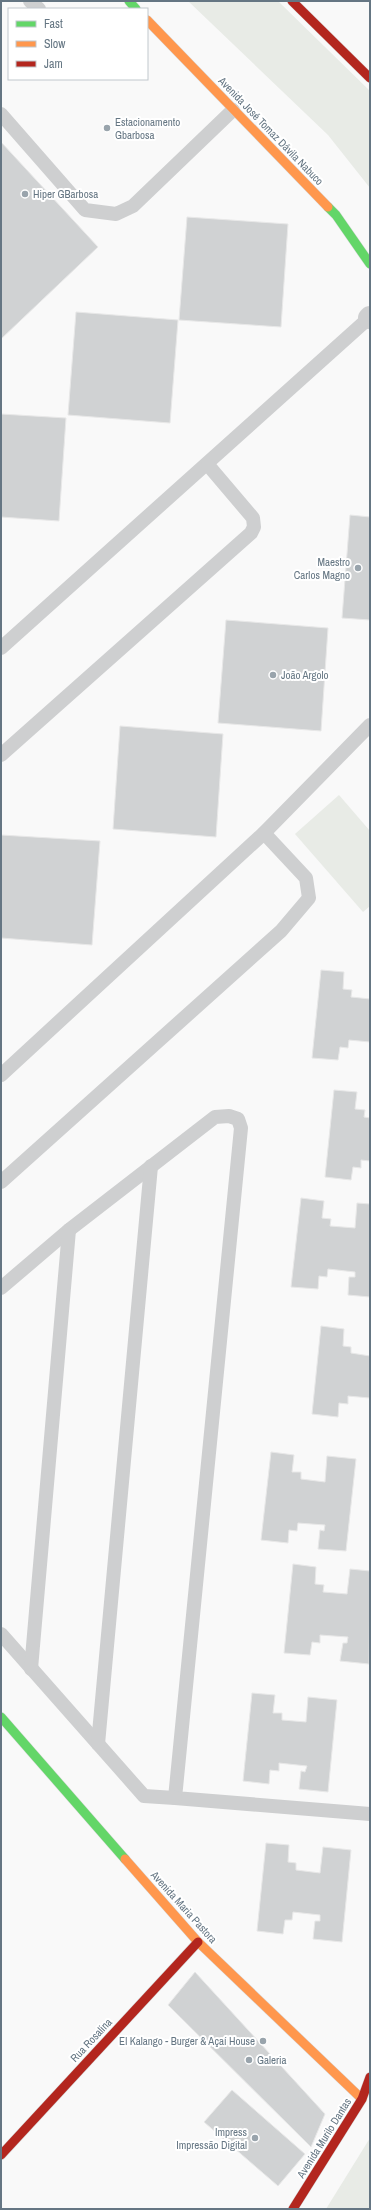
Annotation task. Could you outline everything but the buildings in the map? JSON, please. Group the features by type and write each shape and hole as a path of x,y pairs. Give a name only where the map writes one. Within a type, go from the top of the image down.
{"street":[{"path":"292,1 370,78"},
{"name":"Avenida José Tomaz Dávila Nabuco","path":"148,21 336,215 370,264"},
{"name":"Avenida Maria Pastora","path":"1,1717 198,1942 362,2099"},
{"name":"Rua Rosalina","path":"1,2155 198,1942"},
{"name":"Avenida Murilo Dantas","path":"293,2209 362,2099 370,2077"}],"lane":[{"path":"30,1 38,8"},
{"path":"148,40 157,30"},
{"path":"1,114 85,210 116,214 133,206 234,110"},
{"path":"1,648 208,465 369,318"},
{"path":"1,755 252,533 254,527 253,518 208,465"},
{"path":"1,1075 264,833 370,725"},
{"path":"1,1182 281,931 309,898 306,878 264,833"},
{"path":"1,1288 69,1230 215,1117 229,1116 238,1119 241,1128 175,1798"},
{"path":"98,1744 151,1166"},
{"path":"31,1669 69,1230"},
{"path":"1,1634 144,1796 370,1814"}],"shaded area":[{"path":"188,1 278,1 370,91 370,188 328,135"},
{"path":"339,795 370,831 370,906 363,912 295,834"},
{"path":"370,2138 370,2209 326,2209"}],"traffic: fast":[{"path":"129,1 135,8"},
{"path":"328,207 336,215 370,264"},
{"path":"1,1717 125,1859"}],"traffic: slow":[{"path":"148,21 328,207"},
{"path":"125,1859 198,1942 362,2099"}],"traffic: jam":[{"path":"292,1 370,78"},
{"path":"1,2155 198,1942"},
{"path":"293,2209 362,2099 370,2077"}],"place":[{"name":"Estacionamento Gbarbosa","path":"107,128"},
{"name":"Hiper GBarbosa","path":"25,194"},
{"name":"Maestro Carlos Magno","path":"358,568"},
{"name":"João Argolo","path":"273,675"},
{"name":"El Kalango - Burger & Açaí House","path":"263,2041"},
{"name":"Galeria","path":"249,2060"},
{"name":"Impress Impressão Digital","path":"255,2138"}]}
